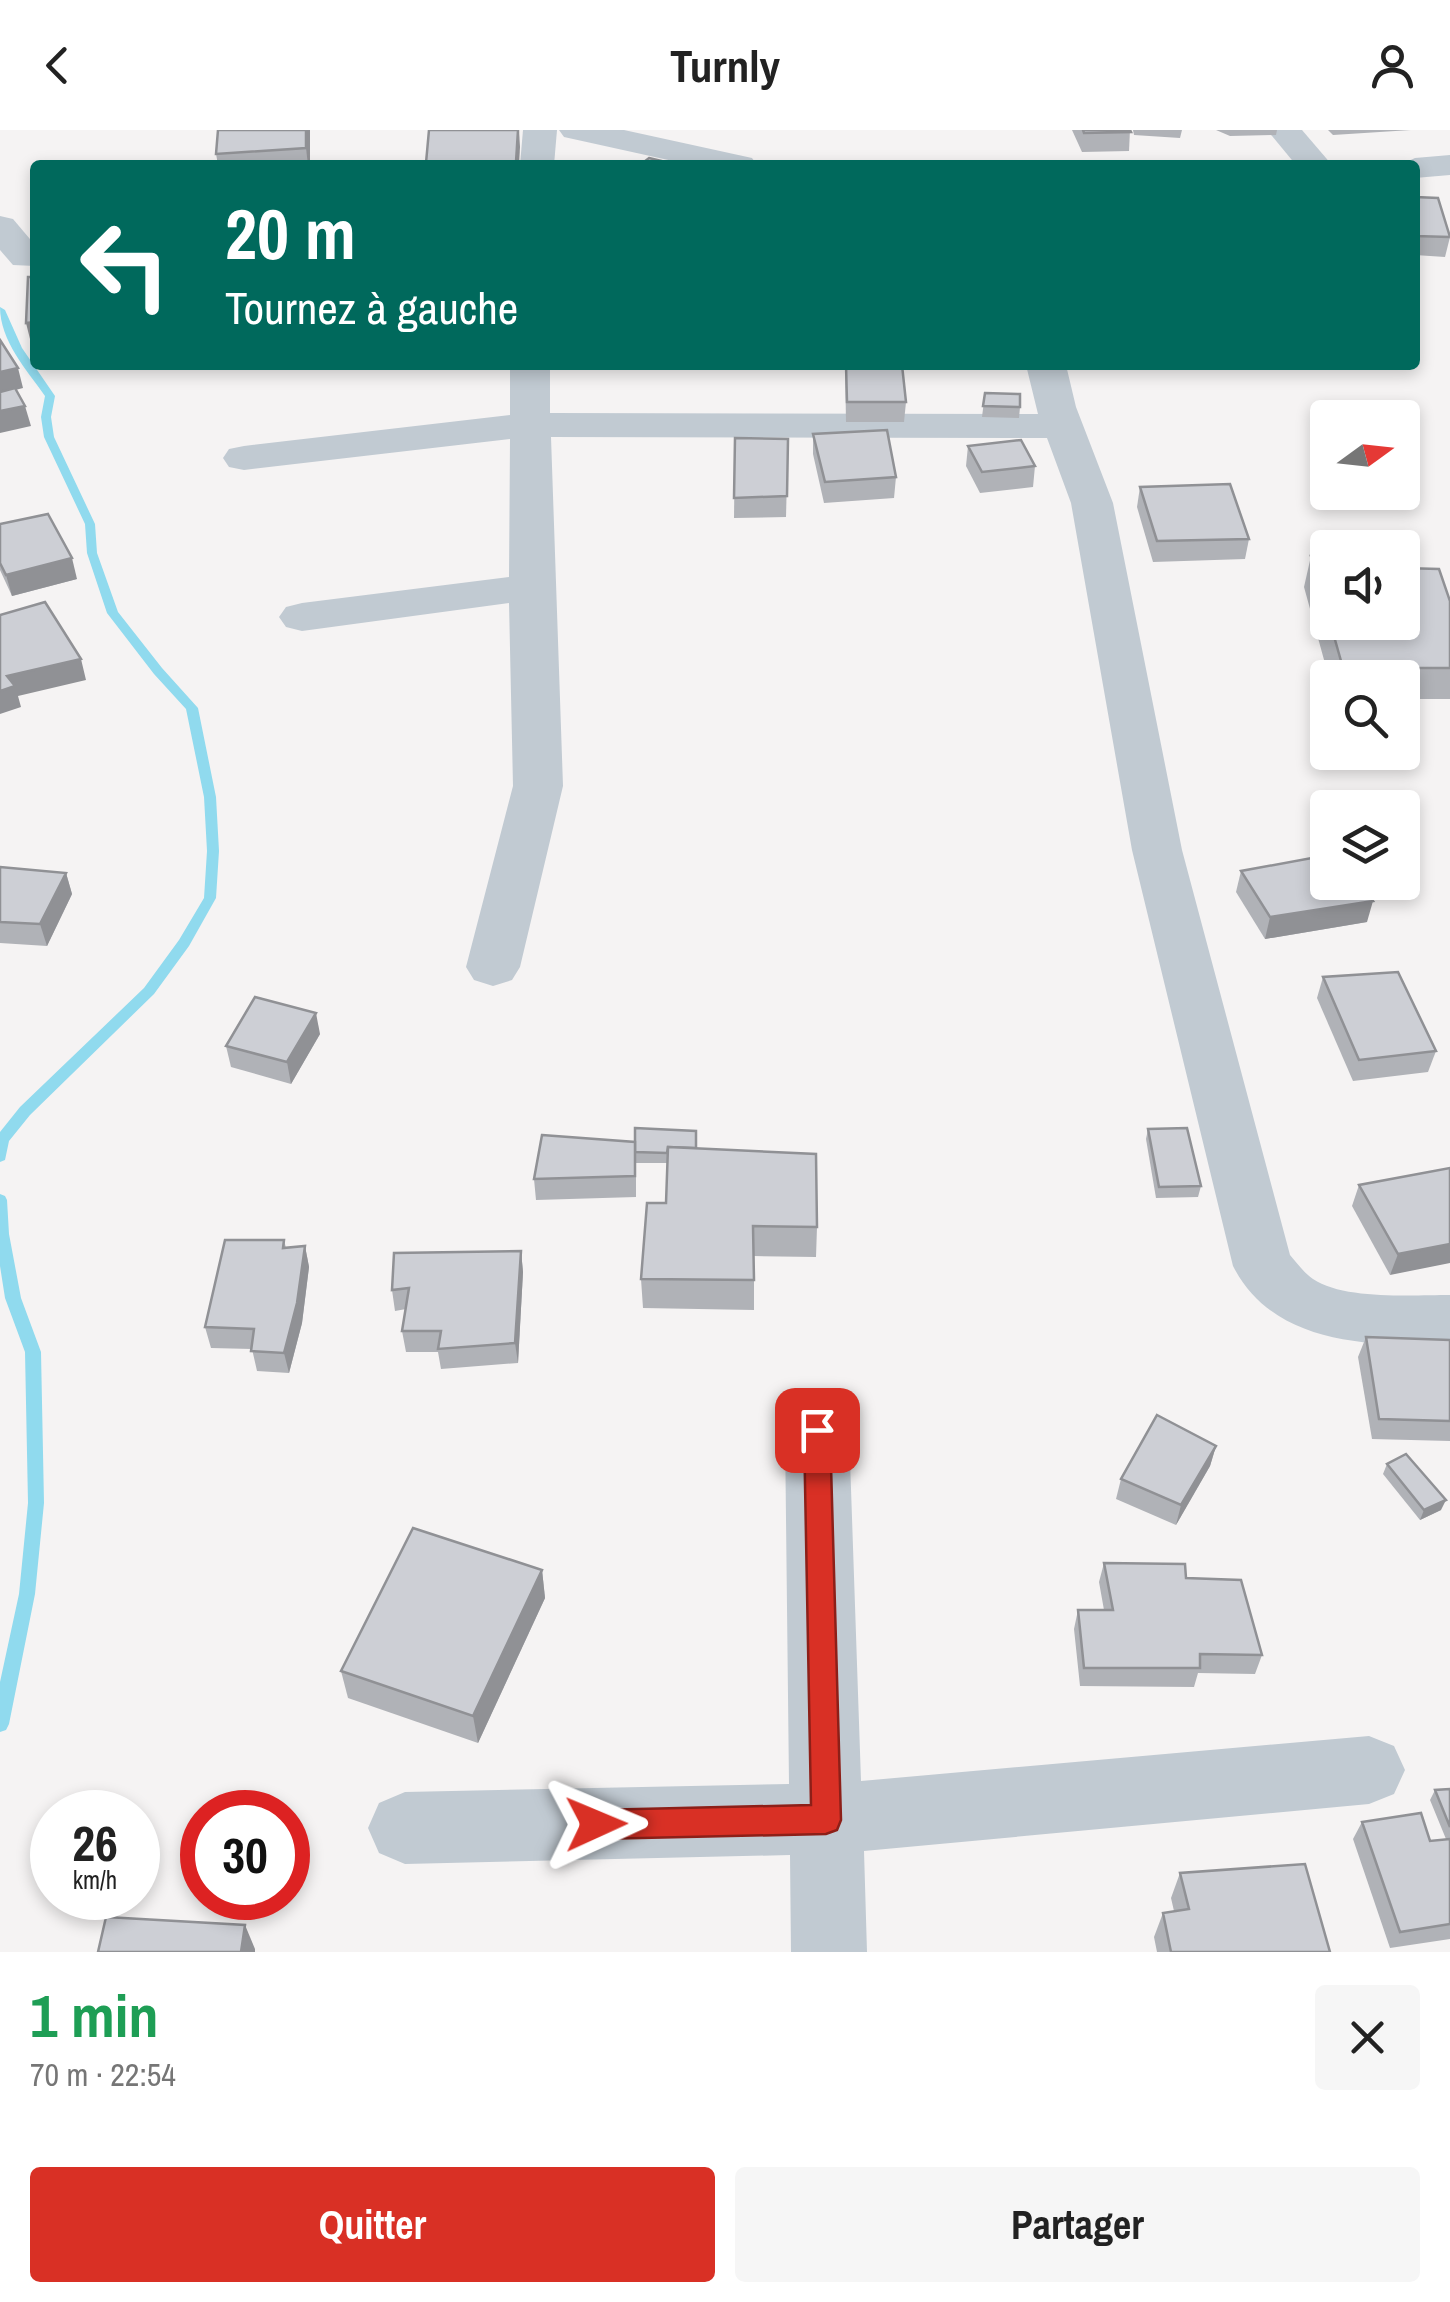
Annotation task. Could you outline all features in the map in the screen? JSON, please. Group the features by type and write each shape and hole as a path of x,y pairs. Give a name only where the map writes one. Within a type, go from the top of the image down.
{"street":[{"path":"537,160 540,130"},
{"path":"576,130 717,160"},
{"path":"1284,130 1311,160"},
{"path":"1420,168 1450,165"},
{"path":"0,227 26,257"},
{"path":"493,967 538,786 531,587 530,370"},
{"path":"1047,370 1092,504 1157,850 1263,1266 1293,1298 1340,1313 1450,1320"},
{"path":"244,458 529,425 1063,426"},
{"path":"302,617 531,587"},
{"path":"817,1430 829,1952"},
{"path":"405,1828 826,1820 1369,1770"}],"building":[{"path":"218,130 306,130 306,148 216,154"},
{"path":"429,130 518,130 516,160 426,160"},
{"path":"1083,130 1130,130 1131,132 1084,133"},
{"path":"1420,197 1438,198 1450,237 1420,236"},
{"path":"28,277 30,277 30,323 26,323"},
{"path":"0,340 18,368 0,372"},
{"path":"846,370 903,370 906,402 847,402"},
{"path":"15,388 25,406 0,411 0,392"},
{"path":"985,393 1020,394 1020,407 983,406"},
{"path":"887,430 896,477 825,482 813,434"},
{"path":"735,438 788,439 787,496 734,498"},
{"path":"1021,440 1035,466 982,472 968,446"},
{"path":"1230,484 1249,539 1157,541 1140,487"},
{"path":"48,514 72,558 6,575 0,563 0,524"},
{"path":"1420,568 1439,569 1450,601 1450,668 1420,668 1420,660 1341,660 1335,640 1420,640"},
{"path":"45,602 81,659 7,676 15,686 0,691 0,615"},
{"path":"1310,858 1310,900 1373,901 1270,917 1241,871"},
{"path":"0,867 66,873 40,924 0,922"},
{"path":"1398,972 1436,1051 1359,1060 1323,977"},
{"path":"255,997 316,1013 287,1062 226,1046"},
{"path":"635,1128 696,1131 696,1148 668,1147 667,1153 635,1152"},
{"path":"1187,1128 1201,1186 1159,1187 1148,1129"},
{"path":"542,1135 635,1142 635,1176 534,1179"},
{"path":"668,1147 816,1154 817,1227 753,1226 754,1280 641,1279 647,1203 666,1203"},
{"path":"1450,1168 1450,1244 1398,1254 1359,1185"},
{"path":"225,1240 284,1240 283,1248 305,1246 297,1303 284,1353 251,1351 254,1329 205,1327"},
{"path":"521,1251 515,1343 438,1349 441,1331 402,1331 409,1288 392,1290 394,1253"},
{"path":"1366,1337 1450,1340 1450,1421 1379,1419"},
{"path":"1157,1415 1216,1446 1181,1505 1121,1479"},
{"path":"1406,1454 1446,1500 1424,1510 1387,1464"},
{"path":"413,1528 542,1570 473,1716 341,1671"},
{"path":"1104,1563 1185,1564 1186,1578 1241,1580 1262,1655 1200,1654 1200,1668 1084,1668 1078,1610 1113,1610"},
{"path":"1450,1789 1450,1827 1435,1790"},
{"path":"1421,1813 1430,1841 1450,1839 1450,1924 1400,1932 1362,1822"},
{"path":"1305,1864 1330,1952 1171,1952 1163,1913 1189,1909 1180,1873"},
{"path":"105,1920 245,1925 241,1952 98,1952"}],"waterway":[{"path":"0,310 30,367"},
{"path":"0,1156 2,1140 25,1111 149,991 184,943 210,898 213,851 210,797 192,708 113,613 92,553 90,524 49,437 46,417 50,396 32,370"},
{"path":"0,1200 13,1298 33,1352 36,1503 27,1594 0,1724"}],"route":[{"path":"596,1824 826,1820 817,1430"}]}
